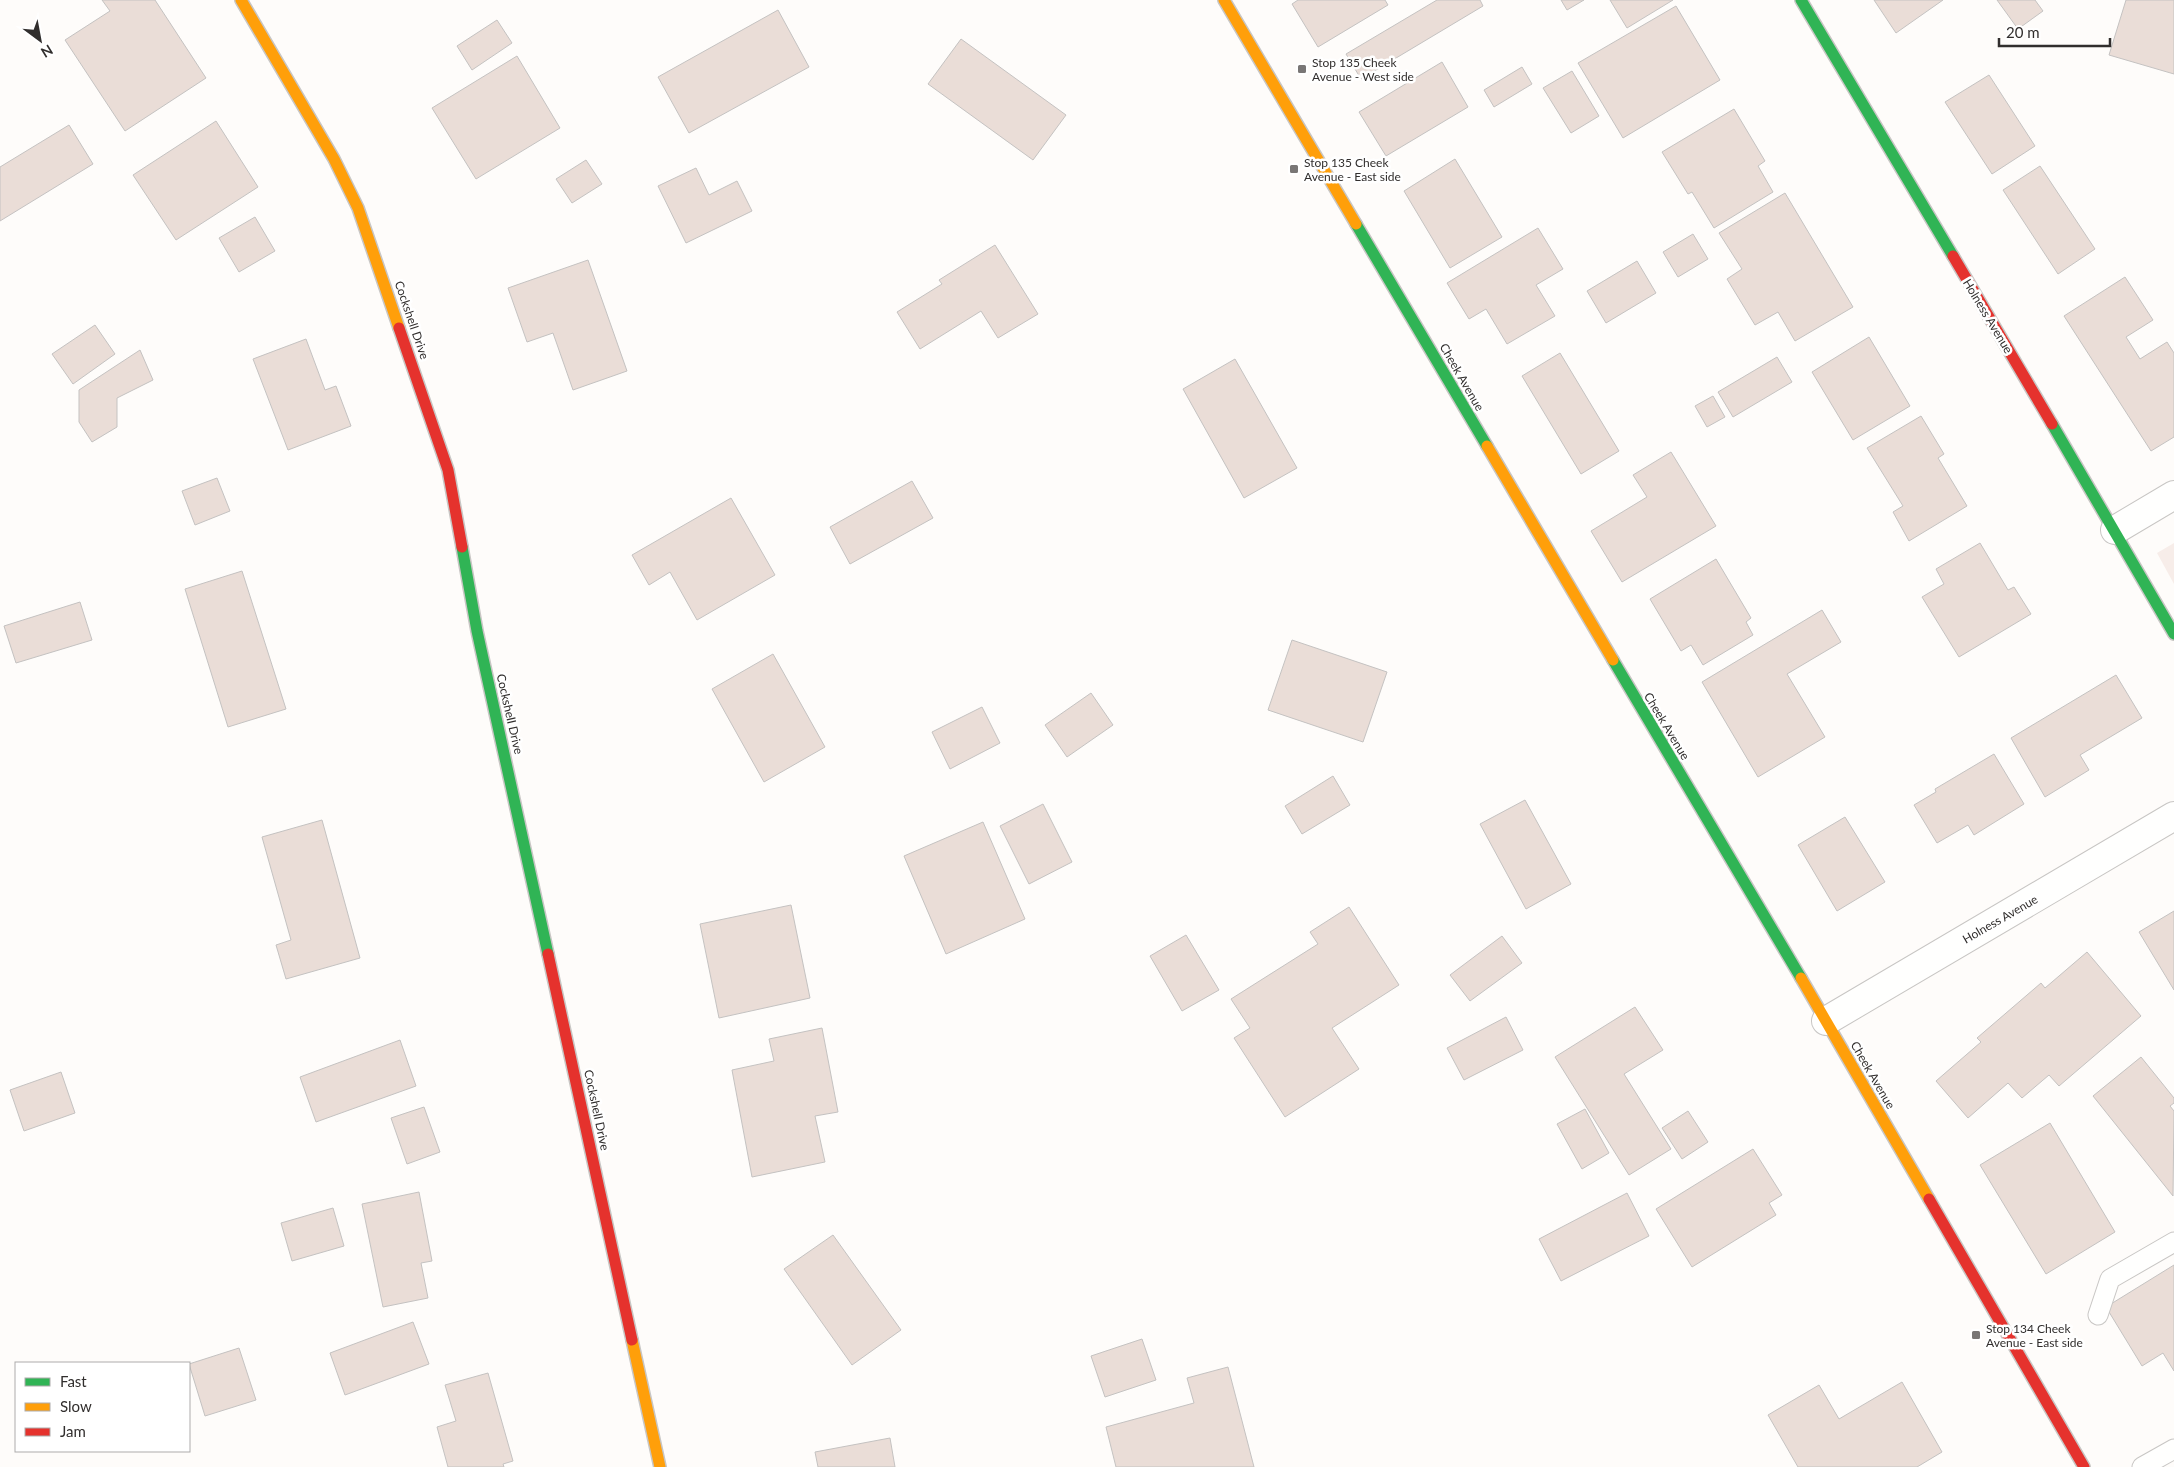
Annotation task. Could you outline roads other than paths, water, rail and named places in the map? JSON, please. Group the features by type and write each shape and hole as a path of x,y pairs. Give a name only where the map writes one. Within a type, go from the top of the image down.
{"street":[{"name":"Cockshell Drive","path":"240,0 334,159 358,208 448,470 477,632 660,1467"},
{"name":"Cheek Avenue","path":"1224,0 1826,1021 2084,1467"},
{"name":"Holness Avenue","path":"1801,0 2115,530 2174,634"},
{"path":"2115,530 2174,495"},
{"name":"Holness Avenue","path":"1826,1021 2174,816"}],"lane":[{"path":"2098,1315 2110,1280 2174,1242"},
{"path":"2142,1467 2174,1449"}],"place":[{"name":"Stop 135 Cheek Avenue - West side","path":"1302,69"},
{"name":"Stop 135 Cheek Avenue - East side","path":"1294,169"},
{"name":"Stop 134 Cheek Avenue - East side","path":"1976,1335"}]}
